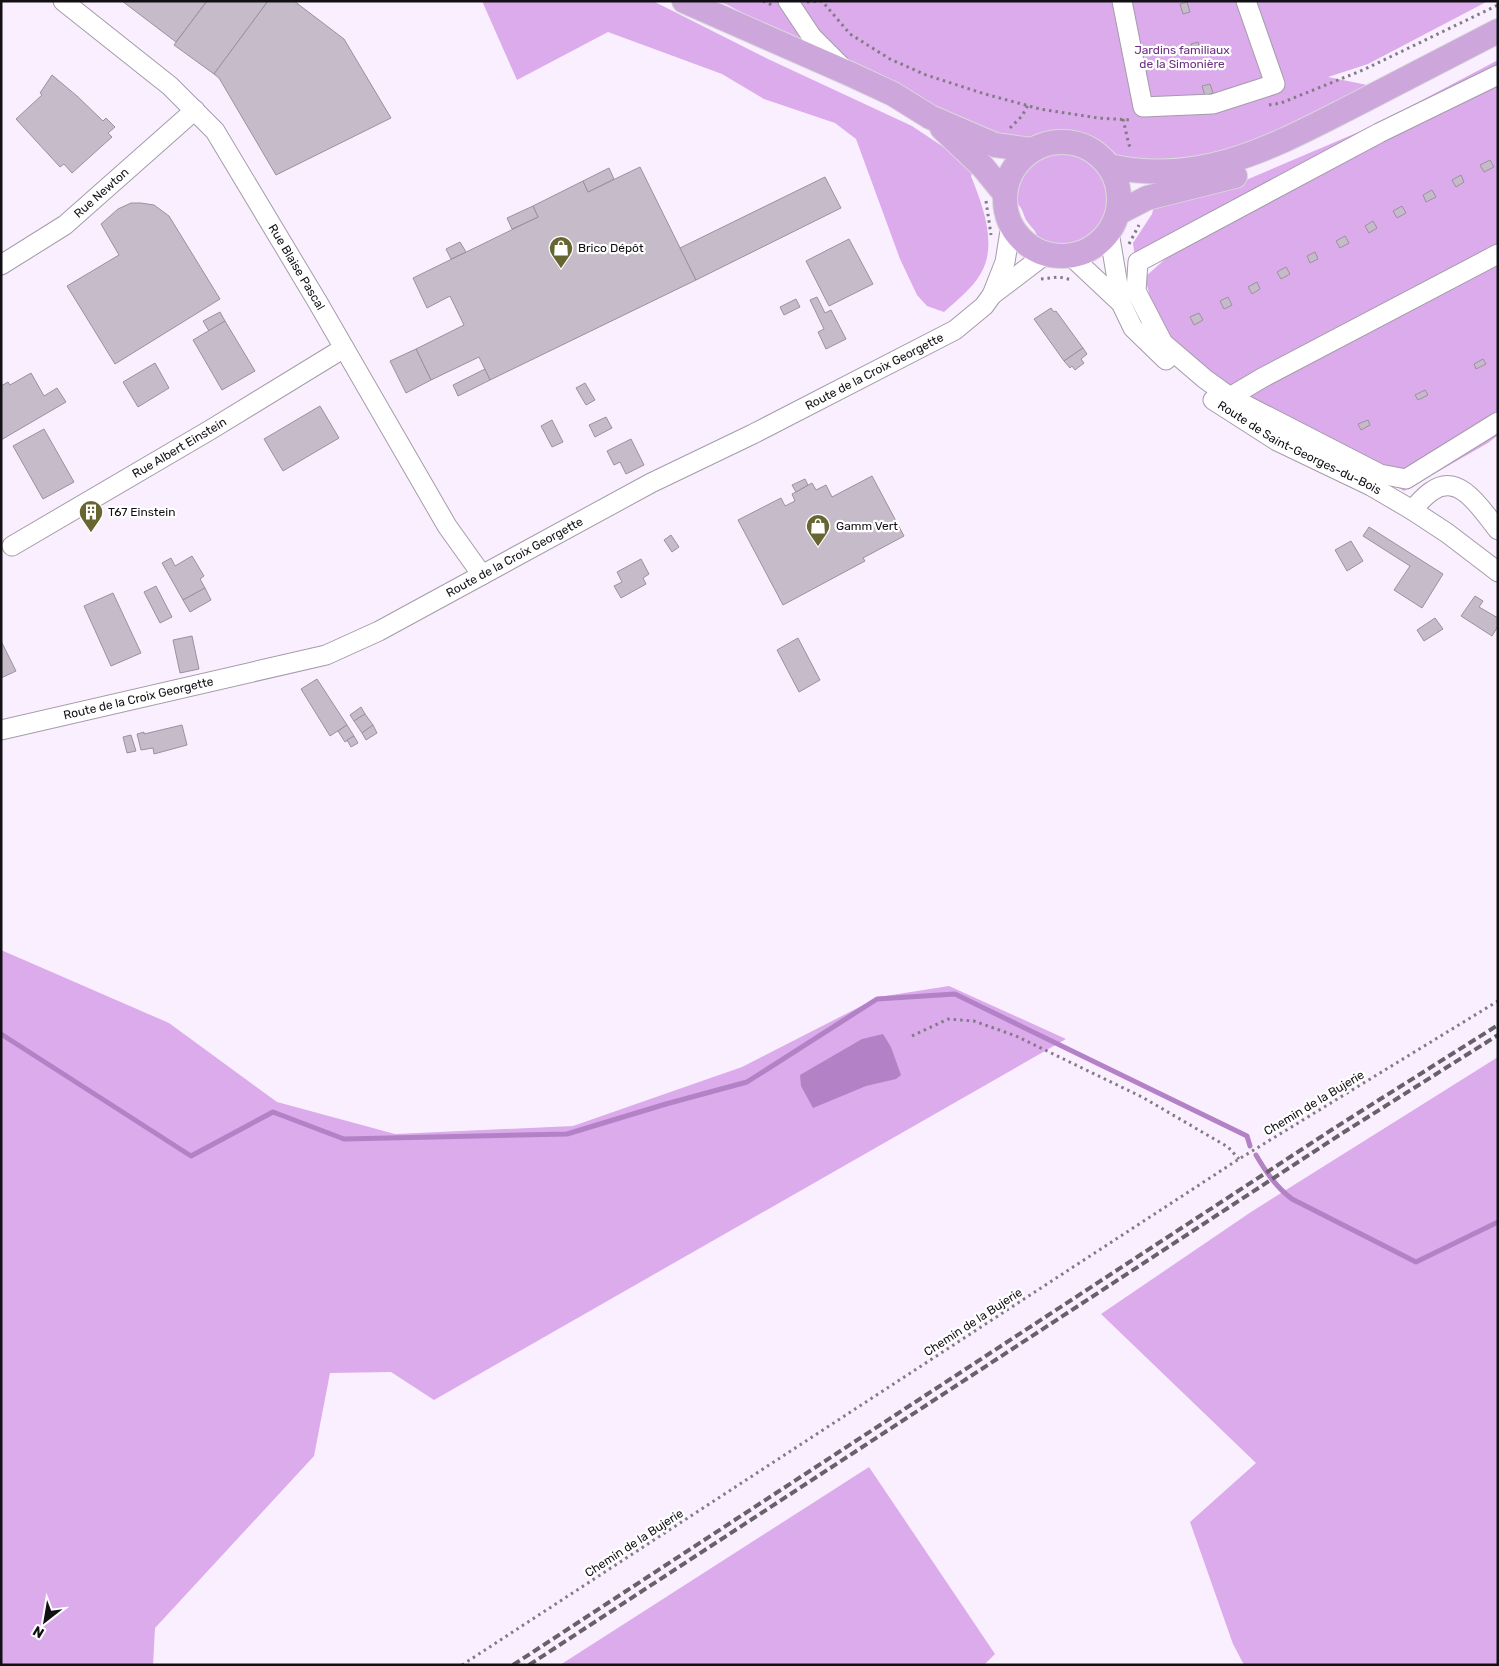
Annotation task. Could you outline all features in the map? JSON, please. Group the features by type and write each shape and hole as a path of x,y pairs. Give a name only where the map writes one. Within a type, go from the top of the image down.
{"main road":[{"path":"684,1 850,74 893,94 930,117 995,145 1031,150"},
{"path":"1109,166 1144,172 1177,171 1215,166 1236,160 1309,128 1498,31"},
{"path":"1114,222 1147,198 1235,176 1257,168 1498,49"},
{"path":"930,117 983,167 995,194 1007,214 1001,231 1046,254 1072,256 1090,249 1101,241 1114,222 1120,202 1119,189 1109,166 1095,152 1080,144 1067,142 1048,143 1031,150 1022,158 1008,180 995,194"}],"street":[{"name":"Rue Blaise Pascal","path":"62,1 170,86 215,131 447,526 482,575"},
{"path":"788,1 812,37 850,74"},
{"path":"1122,1 1143,107 1213,104 1275,84 1246,1"},
{"path":"1498,75 1379,132 1138,262 1136,292 1163,343 1205,379 1230,397 1380,474 1406,479 1498,422"},
{"name":"Rue Newton","path":"1,266 65,224 195,110"},
{"name":"Route de Saint-Georges-du-Bois","path":"1114,222 1121,303"},
{"name":"Route de la Croix Georgette","path":"1,730 326,655 379,631 651,483 753,434 955,330 984,306 992,295 1005,262 1001,231"},
{"name":"Route de la Croix Georgette","path":"992,295 1046,254"},
{"path":"1230,397 1262,378 1498,254"},
{"name":"Route de Saint-Georges-du-Bois","path":"1072,256 1121,303 1133,328 1188,381 1217,403 1277,441 1372,486 1412,510 1447,533 1498,572"},
{"name":"Rue Albert Einstein","path":"12,546 210,430 344,348"},
{"path":"1412,510 1432,490 1446,486 1461,489 1474,499 1498,530"}],"path":[{"path":"1004,134 1022,116 1028,105"},
{"path":"1123,119 1129,145 1134,150"},
{"path":"995,194 1001,231"},
{"path":"1128,246 1140,223"},
{"path":"1034,280 1059,277 1078,281"},
{"name":"Chemin de la Bujerie","path":"462,1665 1239,1159 1498,1001"},
{"path":"912,1036 948,1019 974,1021 1016,1036 1142,1098 1228,1147 1239,1159"}],"green space":[{"path":"482,1 653,1 768,59 912,126 975,168 971,176 980,199 988,237 986,262 978,279 944,312 927,306 917,295 900,259 856,139 835,123 764,99 722,74 608,32 517,80"},
{"path":"713,1 782,1 806,38 793,40 726,4"},
{"name":"Jardins familiaux de la Simonière","path":"798,1 1488,1 1368,64 1328,77 1377,87 1204,162 1125,162 1108,147 1082,134 1060,130 1008,143 963,124 856,65 822,38"},
{"path":"1498,60 1498,435 1488,443 1404,491 1162,346 1145,277 1233,199 1135,258 1133,243 1152,214 1155,202 1246,180 1375,125"},
{"path":"1063,151 1080,155 1094,165 1103,176 1108,188 1109,201 1101,225 1092,235 1081,242 1067,246 1048,244 1038,240 1035,231 1026,220 1020,207 1013,200 1015,189 1028,166 1043,156"},
{"path":"1,950 169,1023 277,1102 395,1134 573,1126 742,1067 879,997 949,986 1066,1039 434,1400 391,1372 330,1373 314,1456 155,1628 153,1665 1,1665"},
{"path":"1498,1057 1498,1665 1244,1665 1233,1644 1190,1522 1256,1463 1101,1314 1251,1212"},
{"path":"869,1467 995,1654 984,1665 560,1665"}],"shaded area":[{"path":"883,1034 891,1047 901,1075 896,1079 866,1086 813,1108 801,1086 800,1075 862,1039"}],"building":[{"path":"122,1 207,1 176,42"},
{"path":"207,1 268,1 214,74 174,45"},
{"path":"268,1 294,1 344,39 391,118 276,175 219,78 214,74"},
{"path":"1187,2 1190,12 1183,14 1180,4"},
{"path":"1198,42 1201,53 1194,55 1191,44"},
{"path":"52,75 103,121 106,118 115,127 108,133 112,137 72,173 64,164 60,167 16,119 42,95 40,93"},
{"path":"1210,84 1213,93 1205,96 1202,86"},
{"path":"1490,160 1494,167 1484,172 1480,165"},
{"name":"Brico Dépôt","path":"640,167 696,280 490,380 479,357 431,380 416,349 464,325 450,296 427,308 413,278 538,217 533,206 583,181 588,192"},
{"path":"609,168 614,179 588,192 583,181"},
{"path":"1461,175 1464,182 1456,187 1452,180"},
{"path":"825,177 841,208 696,280 680,248"},
{"path":"1432,190 1436,197 1426,202 1423,195"},
{"path":"131,203 154,205 169,216 220,299 115,364 67,286 119,255 101,224 118,209"},
{"path":"533,206 538,217 512,229 507,218"},
{"path":"1402,206 1406,213 1397,218 1393,211"},
{"path":"1373,221 1377,228 1369,233 1365,226"},
{"path":"1345,236 1349,243 1340,248 1336,241"},
{"path":"849,239 873,284 829,306 806,261"},
{"path":"460,242 466,252 451,259 446,249"},
{"path":"1315,252 1318,259 1310,263 1307,256"},
{"path":"1286,267 1290,274 1281,279 1277,272"},
{"path":"1257,282 1260,289 1252,294 1248,287"},
{"path":"817,297 825,313 831,310 846,339 826,349 818,332 824,329 810,300"},
{"path":"1228,297 1232,305 1224,309 1220,301"},
{"path":"796,299 800,307 784,315 780,307"},
{"path":"1051,308 1054,312 1056,311 1083,348 1064,361 1034,319"},
{"path":"220,312 225,321 209,331 203,321"},
{"path":"1199,313 1203,320 1194,325 1190,317"},
{"path":"225,321 255,371 222,390 193,340"},
{"path":"1083,348 1087,354 1081,359 1084,363 1075,370 1072,366 1070,368 1064,361"},
{"path":"416,349 431,380 406,393 390,361"},
{"path":"1483,359 1486,364 1476,369 1474,364"},
{"path":"155,363 169,388 138,407 123,382"},
{"path":"485,369 490,380 458,396 453,385"},
{"path":"31,373 44,396 57,388 66,402 1,440 1,386 8,382 10,385"},
{"path":"585,383 595,400 586,405 576,388"},
{"path":"1425,390 1428,395 1418,400 1415,395"},
{"path":"320,406 339,438 283,471 264,439"},
{"path":"606,417 612,428 595,437 589,425"},
{"path":"552,420 563,442 552,447 541,426"},
{"path":"1368,420 1370,425 1361,430 1358,424"},
{"path":"44,429 74,482 43,499 13,446"},
{"path":"631,439 644,465 626,474 620,462 614,465 607,451"},
{"name":"Gamm Vert","path":"872,476 904,536 863,558 865,561 783,605 738,520 781,498 785,506 795,501 792,494 812,483 816,490 826,485 832,497"},
{"path":"805,479 808,485 796,492 792,485"},
{"path":"1369,527 1443,574 1422,608 1394,590 1410,566 1363,536"},
{"path":"671,535 679,547 672,552 664,540"},
{"path":"1351,541 1363,561 1347,571 1335,550"},
{"path":"192,556 204,576 200,579 205,588 183,600 162,563 171,558 175,566"},
{"path":"641,559 649,574 643,578 646,584 621,598 614,586 622,582 617,572"},
{"path":"156,586 172,617 160,623 144,592"},
{"path":"205,588 211,600 190,612 183,600"},
{"path":"113,593 141,653 111,666 84,606"},
{"path":"1475,596 1483,601 1479,607 1498,618 1498,626 1492,636 1461,616"},
{"path":"1435,618 1443,629 1424,641 1417,630"},
{"path":"192,636 199,669 180,673 173,640"},
{"path":"798,638 820,680 799,692 777,650"},
{"path":"1,641 16,671 1,678"},
{"path":"317,679 347,725 330,736 301,689"},
{"path":"361,707 365,714 354,721 350,715"},
{"path":"365,714 373,725 362,733 354,721"},
{"path":"182,725 187,745 154,754 153,748 141,750 137,734"},
{"path":"347,725 354,736 345,742 338,731"},
{"path":"373,725 377,733 366,740 362,733"},
{"path":"131,735 136,751 127,753 123,737"},
{"path":"354,736 358,743 351,747 347,740"}],"waterway":[{"path":"1,1034 191,1156 273,1112 344,1139 567,1134 747,1082 877,999 955,994 1247,1136 1250,1146"},
{"path":"1256,1155 1272,1179 1292,1199 1416,1262 1498,1222"}],"railway":[{"path":"513,1665 1336,1127 1498,1025"},
{"path":"529,1665 1341,1134 1498,1035"}],"place":[{"name":"Brico Dépôt","path":"561,269"},
{"name":"T67 Einstein","path":"91,533"},
{"name":"Gamm Vert","path":"818,547"}]}
